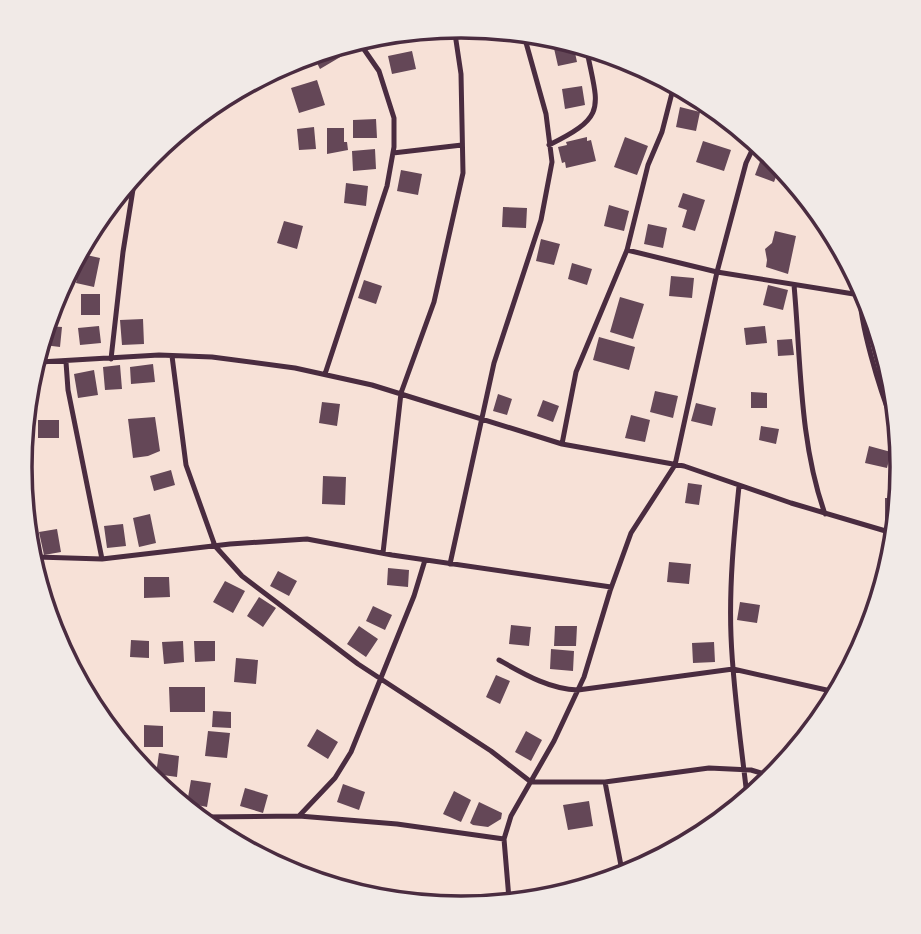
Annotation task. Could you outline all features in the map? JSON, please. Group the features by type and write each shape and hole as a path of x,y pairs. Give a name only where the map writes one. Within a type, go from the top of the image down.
{"street":[{"path":"383,553 401,393 434,302 463,173 461,74 456,38"},
{"path":"450,564 494,363 541,220 552,162 546,114 527,44"},
{"path":"325,374 387,186 393,153 394,118 379,71 364,49"},
{"path":"550,145 590,120 597,106 588,58"},
{"path":"562,444 576,372 627,250 648,165 662,132 672,93"},
{"path":"393,153 462,145"},
{"path":"508,893 504,839 511,816 554,741 584,677 611,587 631,533 675,465 718,272 746,163 751,152"},
{"path":"111,359 133,190"},
{"path":"627,250 718,272 853,294"},
{"path":"794,285 805,431 815,486 825,513"},
{"path":"172,356 187,465 215,546 243,576 358,664 491,751 531,782 605,782 709,768 760,774"},
{"path":"45,362 172,356 212,357 325,374 401,393 562,444 675,465 885,531"},
{"path":"66,362 68,390 102,559"},
{"path":"739,485 732,559 731,634 746,787"},
{"path":"41,557 102,559 307,539 450,564 611,587"},
{"path":"299,816 335,778 351,752 382,680 425,560"},
{"path":"499,660 535,680 565,690 733,669 827,690"},
{"path":"605,782 621,865"},
{"path":"212,817 299,816 397,824 504,839"}],"building":[{"path":"554,49 575,54 577,62 558,66"},
{"path":"412,51 416,69 392,74 388,56"},
{"path":"342,55 342,56 320,69 317,63"},
{"path":"317,80 325,105 299,113 291,88"},
{"path":"582,86 585,105 565,109 562,89"},
{"path":"680,107 700,112 696,131 676,127"},
{"path":"376,119 377,138 353,138 353,120"},
{"path":"314,127 316,149 299,150 297,129"},
{"path":"327,128 344,128 344,142 347,142 348,150 327,154"},
{"path":"587,137 587,141 591,140 596,161 566,168 558,147 567,145 566,142"},
{"path":"625,137 648,146 637,175 614,167"},
{"path":"703,141 731,150 724,171 696,162"},
{"path":"375,149 376,169 353,171 352,151"},
{"path":"760,161 776,177 774,182 755,175"},
{"path":"401,170 422,174 418,195 397,191"},
{"path":"346,183 368,186 366,206 344,203"},
{"path":"683,193 705,200 695,231 682,227 687,210 678,207"},
{"path":"609,205 629,211 624,231 604,226"},
{"path":"503,207 527,208 526,228 502,227"},
{"path":"284,221 303,226 297,249 277,243"},
{"path":"648,224 667,228 663,248 644,244"},
{"path":"775,231 796,236 788,274 766,267 765,249 772,243"},
{"path":"541,239 560,244 554,265 536,261"},
{"path":"87,255 100,258 94,287 76,283"},
{"path":"572,263 592,269 587,285 568,279"},
{"path":"671,276 694,278 692,298 669,296"},
{"path":"364,280 382,286 376,304 358,298"},
{"path":"768,285 788,290 783,310 763,305"},
{"path":"81,294 100,294 100,315 81,315"},
{"path":"620,297 644,304 633,339 610,332"},
{"path":"143,319 144,344 122,345 120,320"},
{"path":"99,326 101,343 80,345 78,328"},
{"path":"765,326 767,343 746,345 744,328"},
{"path":"55,327 62,327 60,347 49,346"},
{"path":"599,337 635,347 629,370 593,360"},
{"path":"792,339 794,355 778,356 777,340"},
{"path":"153,364 155,382 131,384 130,367"},
{"path":"120,365 122,389 105,390 103,367"},
{"path":"94,370 98,395 78,398 74,374"},
{"path":"655,391 678,396 673,418 650,412"},
{"path":"751,392 767,393 767,408 751,408"},
{"path":"498,394 512,399 507,415 493,411"},
{"path":"543,400 559,406 553,422 537,416"},
{"path":"322,402 340,404 337,426 319,423"},
{"path":"696,403 716,408 712,426 691,421"},
{"path":"631,415 650,420 645,442 625,438"},
{"path":"155,417 160,451 133,458 128,419"},
{"path":"38,420 59,420 59,438 38,438"},
{"path":"761,426 779,429 776,444 759,440"},
{"path":"869,446 889,452 887,468 865,463"},
{"path":"171,470 175,485 154,491 150,476"},
{"path":"323,476 346,477 345,505 322,504"},
{"path":"688,483 702,485 699,505 685,503"},
{"path":"885,498 889,498 886,523"},
{"path":"150,514 156,543 139,547 133,518"},
{"path":"123,524 126,546 107,548 104,526"},
{"path":"57,529 61,552 44,555 39,532"},
{"path":"669,562 691,564 689,584 667,582"},
{"path":"388,568 409,570 408,587 387,585"},
{"path":"278,571 297,581 289,596 270,586"},
{"path":"144,577 169,577 170,597 144,598"},
{"path":"225,581 245,591 233,613 213,602"},
{"path":"259,597 276,608 263,627 247,616"},
{"path":"740,602 760,605 757,623 737,620"},
{"path":"373,606 392,615 385,630 366,621"},
{"path":"511,625 531,627 529,646 509,644"},
{"path":"359,626 378,639 366,657 347,644"},
{"path":"555,626 577,626 576,646 554,646"},
{"path":"131,640 149,641 149,658 130,657"},
{"path":"183,641 184,662 164,664 162,642"},
{"path":"194,641 215,641 215,661 195,662"},
{"path":"714,642 715,662 693,663 692,643"},
{"path":"551,649 574,651 573,671 550,669"},
{"path":"236,658 258,660 256,684 234,682"},
{"path":"496,675 510,681 500,704 486,697"},
{"path":"169,687 205,687 205,712 170,712"},
{"path":"213,711 231,712 231,728 212,727"},
{"path":"144,725 163,726 163,747 144,747"},
{"path":"317,729 338,742 328,759 307,746"},
{"path":"208,731 230,733 227,758 205,756"},
{"path":"526,731 542,740 531,761 515,752"},
{"path":"159,753 179,756 177,777 162,775 157,770"},
{"path":"191,780 211,783 207,807 196,805 188,798"},
{"path":"343,784 365,792 359,810 337,802"},
{"path":"245,788 268,795 263,813 240,806"},
{"path":"454,791 471,800 461,822 443,814"},
{"path":"589,801 593,826 568,830 563,805"},
{"path":"479,802 502,813 501,819 488,827 470,823"}]}
